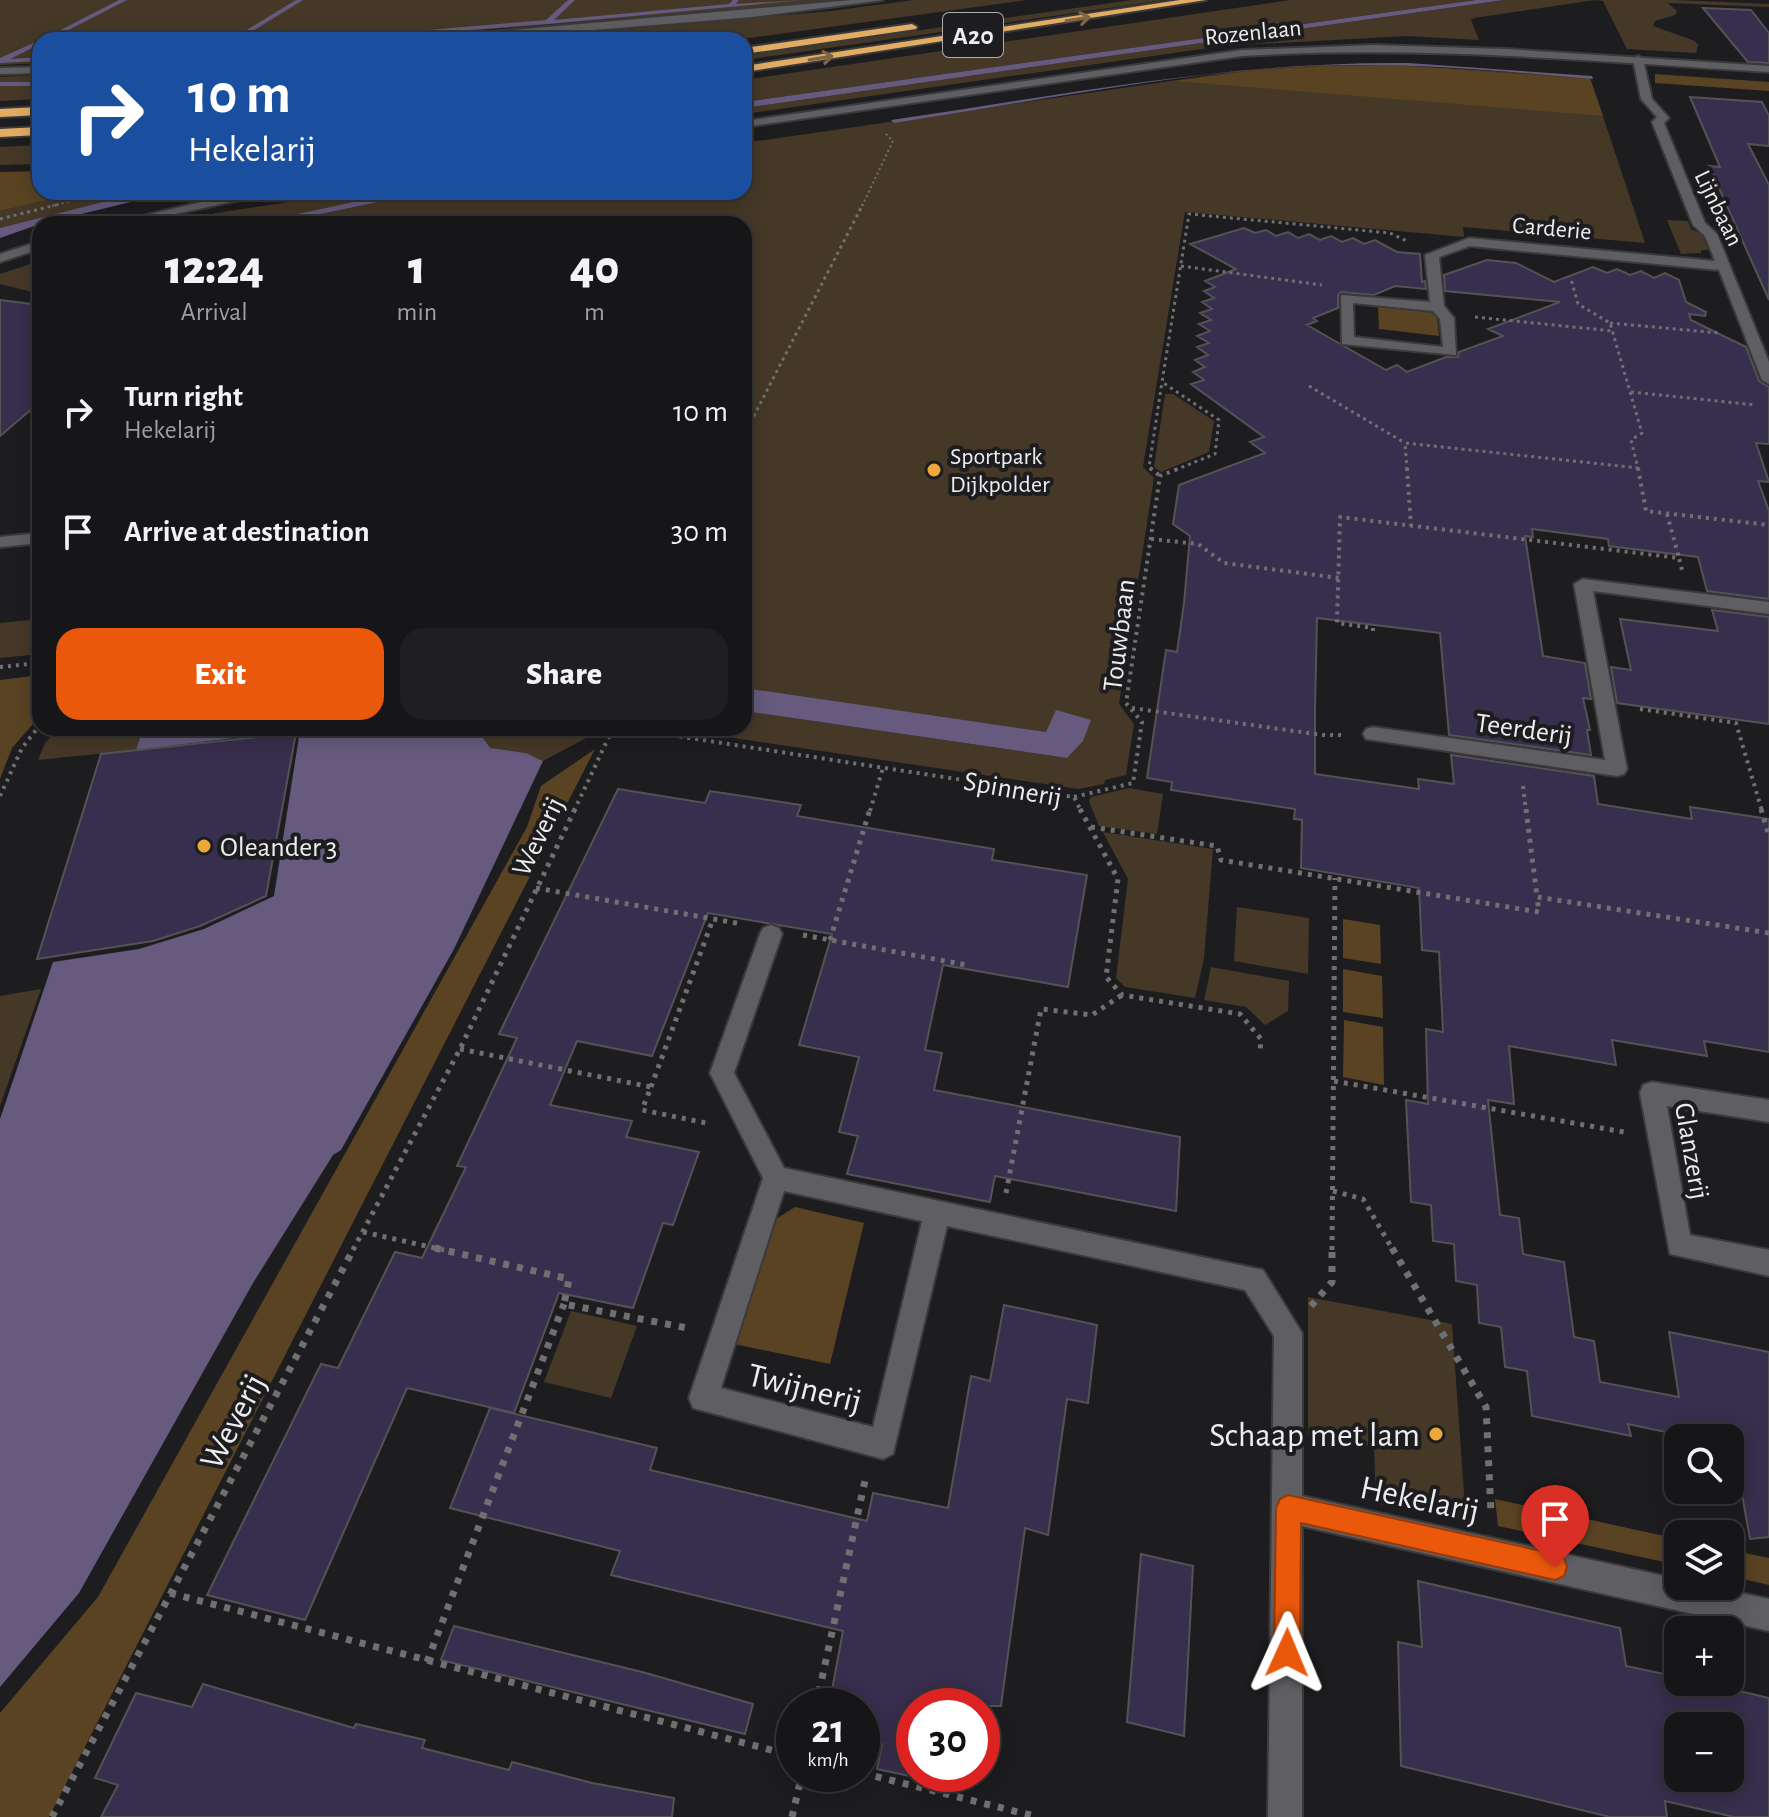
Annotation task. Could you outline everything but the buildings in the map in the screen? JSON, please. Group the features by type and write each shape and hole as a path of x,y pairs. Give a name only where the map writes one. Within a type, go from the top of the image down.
{"highway":[{"name":"A20","path":"752,68 1201,0"},
{"name":"A20","path":"752,50 929,25"},
{"path":"0,113 32,111"},
{"path":"0,133 32,131"}],"street":[{"path":"531,32 878,0"},
{"name":"Rozenlaan","path":"752,123 1287,49 1428,46 1769,69"},
{"name":"Lijnbaan","path":"1638,59 1642,83 1650,104 1659,110 1663,118 1658,122 1699,225 1711,234 1769,380"},
{"path":"0,71 32,70"},
{"path":"148,216 216,200"},
{"name":"Carderie","path":"1432,255 1469,242 1722,266"},
{"path":"0,258 32,248"},
{"path":"1432,255 1440,311 1447,318 1451,352 1347,341 1346,298 1440,311"},
{"path":"0,542 32,539"},
{"name":"Teerderij","path":"1373,734 1617,769 1583,584 1769,608"},
{"path":"771,934 722,1073 776,1178 1253,1279 1288,1333 1285,1817"},
{"name":"Glanzerij","path":"1769,1111 1652,1093 1679,1245 1769,1263"},
{"name":"Twijnerij","path":"776,1178 703,1398 883,1444 937,1213"},
{"name":"Hekelarij","path":"1288,1508 1769,1615"}],"path":[{"path":"752,419 893,141 876,124"},
{"path":"0,219 75,200"},
{"name":"Touwbaan","path":"1074,797 1133,783 1142,722 1126,703 1160,476 1149,467 1189,214 1390,233 1432,255"},
{"path":"1564,251 1578,304 1610,323 1752,337"},
{"path":"1181,266 1332,286 1347,294 1346,298"},
{"path":"1440,311 1613,331"},
{"path":"1610,323 1642,433 1631,440 1646,511 1769,525"},
{"path":"1160,476 1215,454 1219,420 1162,382"},
{"path":"1309,386 1405,443 1638,468"},
{"path":"1630,391 1769,406"},
{"path":"1405,443 1411,526"},
{"path":"1667,514 1689,597"},
{"path":"1373,631 1373,628 1337,623 1340,517 1679,558"},
{"path":"1151,539 1198,544 1224,563 1339,578"},
{"path":"0,667 32,664"},
{"path":"1604,704 1736,723 1744,759 1769,836"},
{"path":"1130,708 1322,735 1373,734"},
{"path":"0,796 22,748 32,735"},
{"name":"Weverij","path":"52,1817 460,1049 609,736"},
{"name":"Spinnerij","path":"676,736 1074,797 1118,879 1106,977 1122,995"},
{"path":"1091,827 1217,846 1221,860 1539,912 1519,755"},
{"path":"830,940 883,768"},
{"path":"1288,1333 1332,1282 1335,878"},
{"path":"1537,897 1769,933"},
{"path":"713,919 642,1110 753,1133"},
{"path":"1000,1226 1041,1009 1092,1015 1122,995 1240,1014 1261,1039 1260,1052"},
{"path":"460,1049 651,1087"},
{"path":"1334,1081 1660,1138"},
{"path":"1333,1191 1363,1199 1486,1407 1493,1553"},
{"path":"362,1232 569,1279 564,1304 427,1662"},
{"path":"564,1304 723,1335"},
{"path":"820,1688 874,1442"},
{"path":"170,1593 776,1751"},
{"path":"880,1778 1038,1817"},
{"path":"792,1817 798,1792"}],"shaded area":[{"path":"0,0 847,0 455,32 32,32 32,63 0,65"},
{"path":"914,0 1027,0 752,38 752,32 591,32 831,11"},
{"path":"1132,0 1165,0 752,59 752,54"},
{"path":"1290,0 1476,0 752,101 752,79"},
{"path":"1476,0 1504,0 752,107 752,101"},
{"path":"1504,0 1595,0 1474,18 1471,20 1479,40 1407,36 1223,46 752,113 752,107"},
{"path":"1595,0 1675,0 1769,4 1769,7 1668,3 1677,11 1675,15 1655,21 1653,26 1695,41 1698,45 1696,53 1627,49 1603,1"},
{"path":"1408,63 1592,76 1593,79 1480,70 1319,65 1343,64"},
{"name":"Sportpark Dijkpolder","path":"1379,64 1590,77 1645,243 1463,227 1464,237 1185,212 1143,467 1154,478 1119,704 1134,724 1126,775 1105,780 1104,784 1078,789 720,736 752,736 752,712 1067,758 1059,741 752,697 752,216 297,216 376,200 752,200 752,142 1240,71"},
{"path":"1406,66 1590,79 1603,116 1174,81 1259,70"},
{"path":"1223,73 894,123 891,120 1084,90"},
{"path":"1655,74 1769,82 1769,91 1655,83"},
{"path":"32,75 32,99 0,101 0,77"},
{"path":"32,145 32,164 0,165 0,147"},
{"path":"32,171 32,200 48,200 0,211 0,172"},
{"path":"48,200 110,200 47,216 32,216 32,220 0,228 0,211"},
{"path":"110,200 139,200 73,216 47,216"},
{"path":"302,200 365,200 289,216 205,216"},
{"path":"363,200 388,200 310,216 288,216"},
{"path":"32,220 32,227 0,238 0,228"},
{"path":"1667,220 1688,221 1691,229 1702,234 1709,250 1681,254"},
{"path":"32,264 32,292 0,284 0,274"},
{"path":"1378,307 1428,311 1437,316 1439,336 1379,329"},
{"path":"1165,394 1173,394 1214,421 1209,452 1161,472 1154,467"},
{"path":"32,620 32,655 0,658 0,623"},
{"path":"32,676 32,725 12,748 0,779 0,680"},
{"path":"752,689 1046,732 1056,710 1091,720 1083,741 1067,758 752,712"},
{"path":"52,736 140,736 136,750 38,760"},
{"path":"140,736 251,736 136,750"},
{"path":"299,736 482,736 490,748 526,753 543,761 454,949 341,1150 333,1155 253,1283 79,1593 0,1687 0,1119 53,962 139,949 204,929 274,896"},
{"path":"481,736 588,737 543,761 526,753 490,749"},
{"path":"595,749 49,1817 0,1817 0,1713 98,1597 527,827 541,786"},
{"path":"1129,788 1163,794 1157,834 1099,826 1089,801 1091,797"},
{"path":"1103,832 1213,849 1204,958 1195,998 1125,987 1116,978 1128,879"},
{"path":"1237,907 1309,918 1308,974 1234,961"},
{"path":"1343,919 1380,925 1381,964 1343,958"},
{"path":"1211,967 1289,981 1288,1011 1265,1025 1246,1007 1204,1000"},
{"path":"1343,969 1382,976 1383,1018 1343,1012"},
{"path":"41,989 0,1106 0,996"},
{"path":"1344,1020 1383,1027 1384,1085 1343,1077"},
{"path":"795,1207 864,1223 830,1364 734,1344 776,1219"},
{"path":"1308,1297 1452,1324 1466,1522 1376,1504 1374,1447 1308,1434"},
{"path":"571,1311 637,1326 611,1398 544,1382"},
{"path":"1495,1499 1664,1536 1664,1562 1498,1526"},
{"path":"1744,1553 1769,1558 1769,1585 1744,1579"}],"waterway":[{"path":"60,32 124,0"},
{"path":"246,32 300,0"},
{"path":"548,22 572,0"},
{"path":"731,6 736,0"},
{"path":"731,6 800,0"},
{"path":"548,22 731,6"},
{"path":"418,32 548,22"},
{"path":"0,61 32,46"},
{"path":"8,61 32,60"},
{"path":"0,84 32,84"}],"place":[{"name":"Sportpark Dijkpolder","path":"934,470"},
{"name":"Oleander 3","path":"204,846"},
{"name":"Schaap met lam","path":"1436,1434"}],"route":[{"path":"1287,1653 1288,1508 1555,1567"}]}
